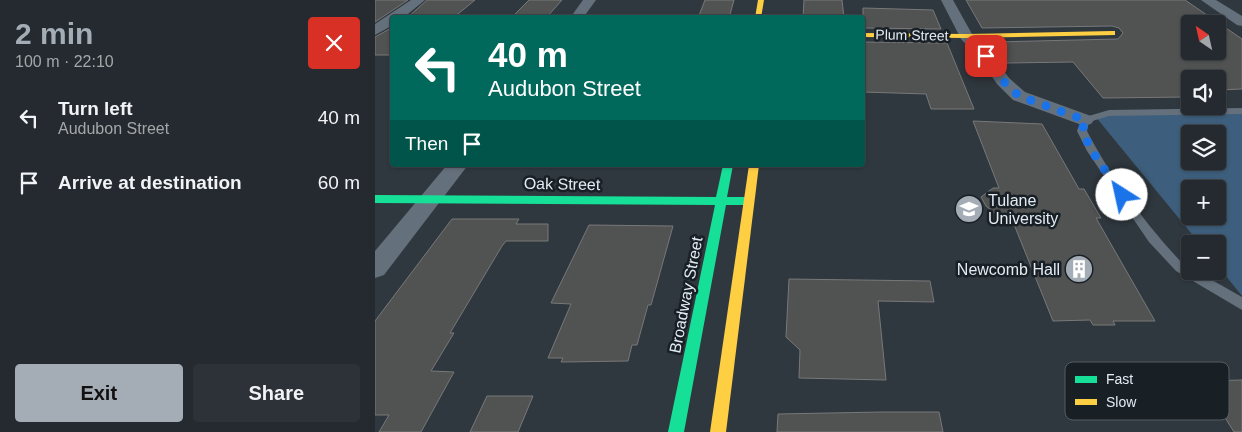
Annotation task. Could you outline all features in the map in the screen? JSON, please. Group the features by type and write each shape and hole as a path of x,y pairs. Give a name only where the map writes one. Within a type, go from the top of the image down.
{"street":[{"path":"397,15 419,0"},
{"path":"578,15 590,0"},
{"path":"758,15 761,0"},
{"path":"947,0 966,36 986,56 1003,81 1019,96 1085,120"},
{"path":"1207,0 1242,22"},
{"path":"375,30 390,20"},
{"name":"Plum Street","path":"865,35 966,36 1112,33"},
{"path":"375,35 390,35"},
{"path":"375,268 455,167"},
{"name":"Broadway Street","path":"676,432 728,167"},
{"path":"719,432 754,167"},
{"name":"Oak Street","path":"375,198 749,201"}],"lane":[{"path":"1242,111 1109,113 1085,120 1082,131 1092,151 1153,239 1180,268 1242,304"}],"shaded area":[{"path":"1226,112 1242,112 1242,296 1226,276 1226,235 1193,235 1184,225 1226,225 1226,180 1181,180 1181,221 1095,116 1181,114 1226,115"}],"building":[{"path":"375,0 408,0 375,22"},
{"path":"427,0 475,0 457,15 410,15"},
{"path":"529,0 562,0 549,15 514,15"},
{"path":"705,0 734,0 730,15 699,15"},
{"path":"804,0 842,0 844,15 803,15"},
{"path":"966,0 1185,0 1207,15 1181,15 1181,60 1226,60 1226,28 1242,39 1242,89 1226,90 1226,70 1181,70 1181,97 1103,98 1073,62 1007,63 994,42 1118,39 1123,33 1119,28 1112,26 982,28"},
{"path":"863,8 933,10 941,29 865,28 865,15 863,15"},
{"path":"390,29 390,55 375,55 375,37"},
{"path":"865,42 947,43 974,109 931,109 926,94 865,92"},
{"name":"Newcomb Hall","path":"973,121 1042,124 1079,189 1084,189 1101,218 1096,218 1155,321 1113,321 1115,325 1093,325 1090,320 1053,321 1011,217 996,214 986,206 981,197 993,188 999,188"},
{"path":"452,219 519,219 516,224 548,224 548,241 506,241 502,246 450,333 454,333 431,371 454,372 421,432 379,432 389,415 375,415 375,321"},
{"path":"589,225 673,226 651,305 648,305 637,345 632,345 628,361 561,362 563,358 548,358 571,304 551,303"},
{"path":"789,279 930,281 934,302 878,301 886,380 799,378 800,350 786,337"},
{"path":"1229,380 1242,380 1242,432 1234,432 1226,420 1229,420"},
{"path":"487,396 533,396 518,432 470,432"},
{"path":"939,412 943,432 777,432 778,414"}],"traffic: fast":[{"path":"676,432 728,167"},
{"path":"375,199 749,201"}],"traffic: slow":[{"path":"758,15 761,0"},
{"path":"865,35 966,36 1112,33"},
{"path":"718,432 754,167"}],"place":[{"name":"Tulane University","path":"969,209"},
{"name":"Newcomb Hall","path":"1079,269"}],"route":[{"path":"986,56 1003,81 1019,96 1085,120 1082,131 1092,151 1122,195"}]}
